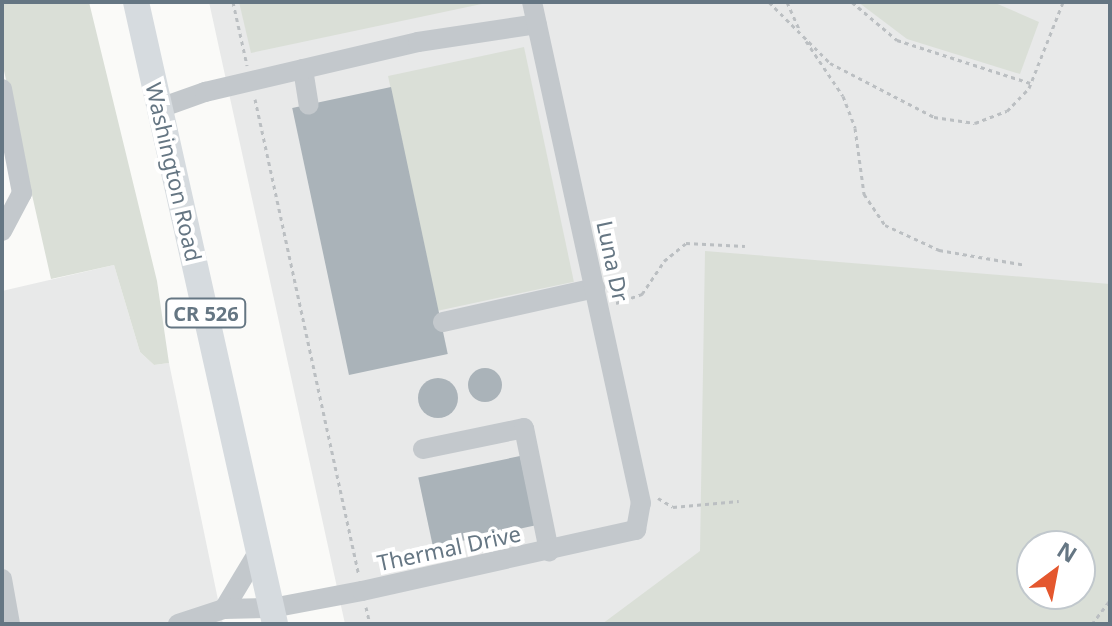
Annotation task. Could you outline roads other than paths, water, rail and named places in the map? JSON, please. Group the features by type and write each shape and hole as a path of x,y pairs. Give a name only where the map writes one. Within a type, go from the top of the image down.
{"main road":[{"name":"Washington Road","path":"136,2 273,616"}],"street":[{"name":"Luna Dr","path":"532,2 604,288 641,503 636,530"},
{"path":"160,108 251,81 418,42 537,24"},
{"path":"303,69 309,105"},
{"path":"2,89 22,193 2,231"},
{"path":"2,172 21,184"},
{"path":"443,322 604,288"},
{"path":"423,449 524,428 549,551"},
{"name":"Thermal Drive","path":"178,624 224,609 273,616 362,591 636,530"},
{"path":"224,609 259,551"},
{"path":"2,579 10,624"}]}
